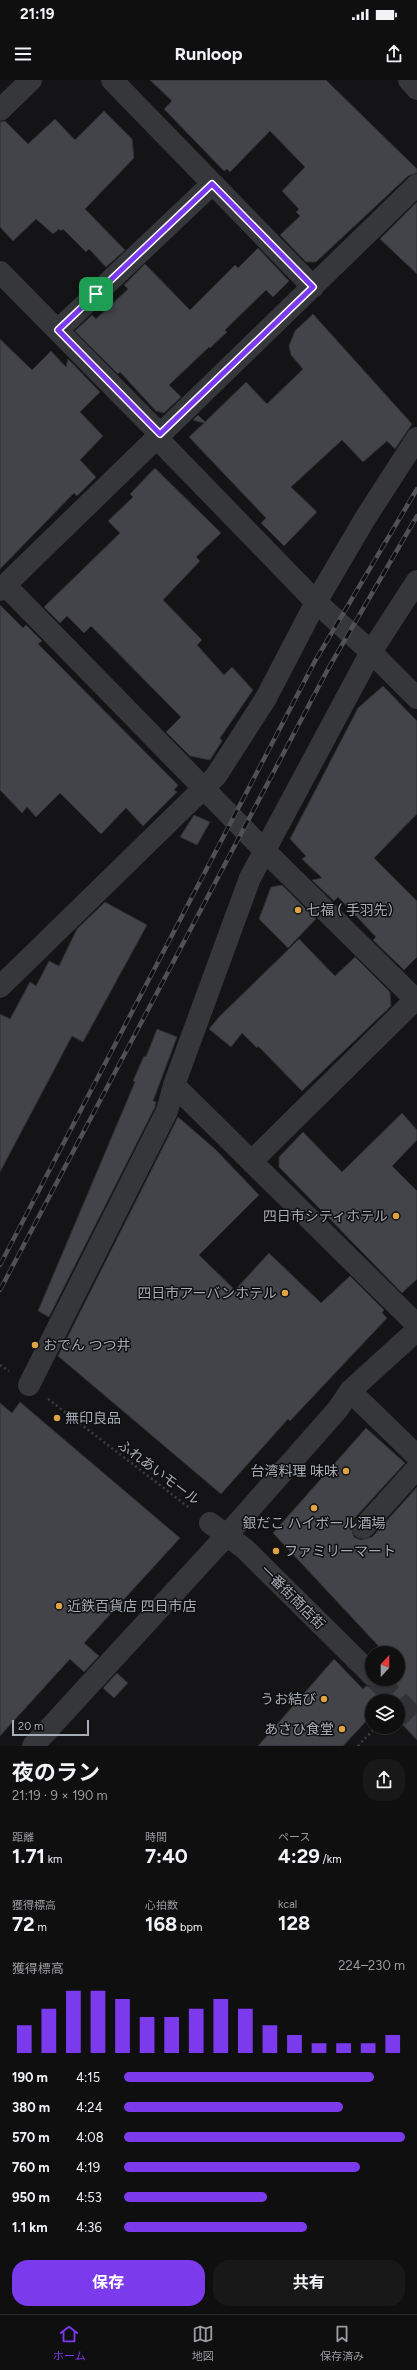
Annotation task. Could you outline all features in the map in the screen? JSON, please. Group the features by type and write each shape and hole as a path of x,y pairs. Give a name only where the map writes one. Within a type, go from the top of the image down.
{"street":[{"path":"0,110 31,80"},
{"path":"112,80 313,287"},
{"path":"408,80 417,89"},
{"path":"58,330 212,184"},
{"path":"252,1161 417,1000 1,589 417,185"},
{"path":"0,272 58,330 316,602 372,652 417,698"},
{"path":"0,988 205,789 216,776 266,698 316,602 366,517 417,438"},
{"path":"29,1385 167,1111 174,1085 250,878 372,652 417,581"},
{"path":"174,1085 417,1325"},
{"path":"33,1746 218,1529 338,1409 350,1391 417,1330"},
{"path":"350,1391 417,1456"},
{"path":"363,1528 417,1468"},
{"name":"一番街商店街","path":"218,1529 245,1549 365,1668"}],"path":[{"name":"ふれあいモール","path":"0,1365 29,1385 218,1529"},
{"path":"358,1746 369,1734"}],"building":[{"path":"150,80 326,80 417,169 417,173 408,176 316,262 306,262 280,235 300,216 296,212 299,209 282,191 305,167 270,131 230,172 227,169 224,171 164,109 172,101"},
{"path":"104,111 132,139 134,158 85,209 125,250 106,267 89,249 86,252 63,229 61,231 59,229 53,234 36,219 13,241 0,227 0,122 5,121 28,144 55,119 75,140"},
{"path":"417,202 417,274 380,239"},
{"path":"258,248 289,281 273,297 266,290 225,330 227,332 169,385 181,397 164,413 156,411 120,372 118,374 75,331 92,315 96,319 128,289 124,285 145,264 190,310 235,265 238,268"},
{"path":"313,314 412,424 395,449 387,441 363,462 342,440 291,487 317,512 284,546 261,523 266,518 189,437 204,423 193,420 198,415 205,422 246,382 267,404 303,369 291,355 289,346 295,331"},
{"path":"0,339 32,370 51,351 66,367 68,359 100,392 80,412 103,436 80,460 96,477 77,496 74,493 0,569"},
{"path":"155,468 221,533 196,557 200,561 163,600 202,640 197,645 224,675 232,667 253,690 220,738 222,741 210,760 190,756 166,732 181,717 91,626 84,633 67,616 60,623 44,607 120,533 108,521 133,497 130,494"},
{"path":"0,605 23,628 26,625 42,641 38,644 178,785 174,790 177,792 143,826 126,808 101,834 60,793 36,817 27,807 22,813 0,790"},
{"path":"383,686 417,721 417,814 374,858 417,901 417,957 404,970 373,940 376,937 338,897 334,901 312,880 322,878 302,859 306,856 290,839 358,708"},
{"path":"194,815 210,822 197,845 180,837"},
{"path":"282,885 316,919 288,948 259,919 271,887"},
{"path":"105,902 147,925 83,1042 72,1036 0,1172 0,1014 10,1019 30,982 36,986 49,961 59,966 77,929"},
{"path":"299,939 335,976 355,957 390,992 391,1006 302,1091 258,1046 257,1048 242,1033 231,1047 209,1029 219,1017"},
{"path":"157,1029 177,1037 153,1101 156,1102 155,1107 49,1317 38,1311 135,1082 133,1081 144,1056 146,1057"},
{"path":"402,1113 417,1130 417,1140 392,1166 417,1191 417,1279 402,1293 279,1167 279,1157 303,1132 342,1172"},
{"path":"178,1117 215,1149 259,1195 199,1255 235,1290 269,1253 321,1303 350,1276 384,1310 382,1313 387,1318 290,1421 288,1419 221,1494 58,1356"},
{"name":"近鉄百貨店 四日市店","path":"20,1402 180,1538 84,1643 99,1656 84,1672 70,1659 0,1736 0,1403 12,1413"},
{"path":"366,1428 405,1463 353,1520 351,1526 354,1537 361,1540 372,1537 417,1487 417,1740 405,1727 405,1694 365,1694 365,1722 343,1746 258,1746 334,1659 363,1689 366,1686 405,1686 405,1646 378,1646 273,1533"},
{"path":"117,1673 128,1683 114,1698 103,1688"}],"tunnel":[{"path":"383,1686 391,1694"},
{"path":"405,1708 417,1721"}],"railway":[{"path":"0,1265 315,661 417,489"},
{"path":"0,1290 328,669 417,516"}],"place":[{"name":"七福 ( 手羽先)","path":"298,910"},
{"name":"四日市シティホテル","path":"396,1216"},
{"name":"四日市アーバンホテル","path":"285,1293"},
{"name":"おでん つつ井","path":"35,1345"},
{"name":"無印良品","path":"57,1418"},
{"name":"台湾料理 味味","path":"346,1471"},
{"name":"銀だこ ハイボール酒場","path":"314,1508"},
{"name":"ファミリーマート","path":"276,1551"},
{"name":"近鉄百貨店 四日市店","path":"59,1606"},
{"name":"うお結び","path":"324,1699"},
{"name":"あさひ食堂","path":"342,1729"}],"route":[{"path":"212,184 313,287 160,434 58,330 96,294 212,184"}]}
